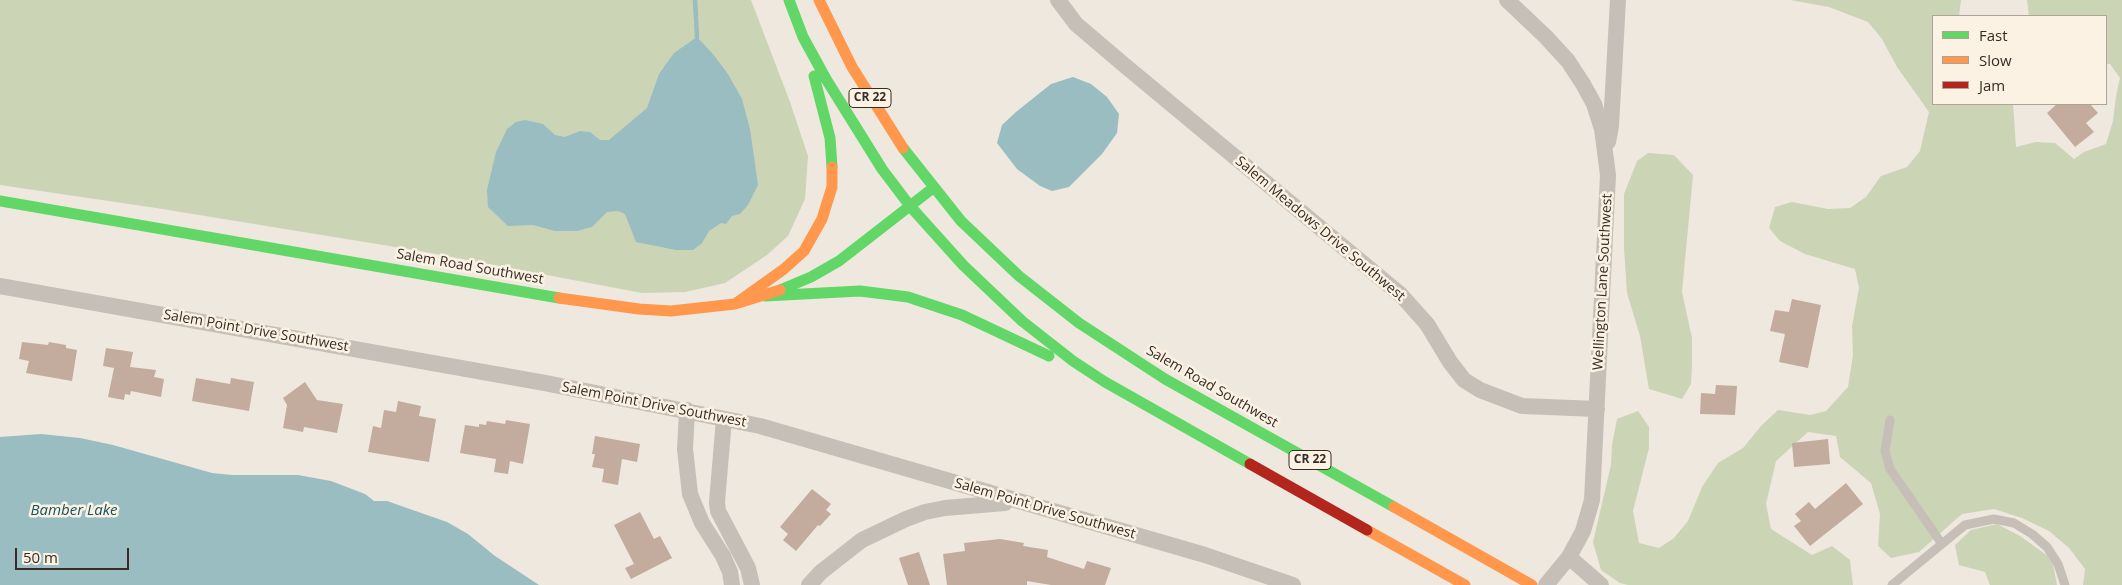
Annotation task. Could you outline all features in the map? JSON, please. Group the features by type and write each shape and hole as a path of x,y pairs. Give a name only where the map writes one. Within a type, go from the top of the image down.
{"main road":[{"name":"CR 22","path":"788,0 803,37 826,79 864,142 910,206 963,266 1015,315 1054,346 1105,382 1465,585"},
{"name":"CR 22","path":"819,0 837,39 873,102 890,129 933,188"},
{"path":"735,304 784,269 804,251 816,234 828,203 833,171 830,138 803,37"},
{"name":"Salem Road Southwest","path":"0,201 620,308 672,311 735,304 765,296 797,284 839,262 933,188 986,247 1019,276 1055,306 1117,349 1210,404 1532,585"},
{"path":"765,296 860,291 908,297 962,315 1105,382"}],"street":[{"name":"Salem Meadows Drive Southwest","path":"1058,0 1076,24 1401,295 1426,324 1464,380 1498,399 1522,406 1597,409"},
{"name":"Wellington Lane Southwest","path":"1507,0 1568,61 1583,84 1594,104 1602,128 1608,175 1592,500 1583,531 1569,557 1546,585"},
{"path":"1606,152 1611,126 1618,0"},
{"name":"Salem Point Drive Southwest","path":"0,286 455,366 687,410 806,438 1018,502 1204,555 1293,585"},
{"path":"687,410 685,449 690,494 702,523 723,556 730,572 732,585"},
{"path":"724,419 717,502 718,511 748,568 752,585"},
{"path":"809,585 821,572 862,540 906,519 925,512 964,505 1018,502"},
{"path":"1569,557 1601,585"}],"lane":[{"path":"1890,420 1885,451 1890,470 1942,544"},
{"path":"1892,585 1965,525 1994,519 2014,523 2032,534 2047,547 2058,564 2065,585"}],"green space":[{"path":"0,0 751,0 790,102 808,156 805,199 788,236 767,255 725,283 685,292 642,293 420,251 0,185"},
{"path":"1790,0 1961,0 1959,15 1932,15 1932,105 2013,105 2016,147 2036,142 2055,143 2074,159 2084,152 2106,144 2113,121 2120,78 2110,64 2107,64 2107,15 2029,15 2027,0 2122,0 2122,585 2083,585 2085,569 2069,548 2049,531 2022,518 1994,509 1962,514 1919,552 1891,558 1878,546 1880,514 1871,483 1840,457 1836,436 1808,432 1776,461 1766,504 1771,529 1812,555 1832,546 1850,560 1853,585 1628,585 1620,583 1601,570 1593,542 1611,465 1612,445 1617,419 1638,411 1649,427 1649,448 1633,511 1639,543 1659,548 1674,538 1688,521 1702,487 1718,463 1743,448 1761,426 1778,410 1810,415 1826,411 1848,387 1853,355 1852,326 1859,288 1855,269 1805,254 1780,241 1769,228 1775,207 1792,202 1828,209 1850,208 1866,197 1881,176 1907,167 1920,151 1929,112 1897,67 1882,39 1868,22 1829,7"},
{"path":"1648,153 1674,155 1693,175 1682,292 1692,338 1692,365 1691,384 1682,399 1649,389 1640,336 1627,293 1624,249 1624,194 1637,161"},
{"path":"1997,524 2020,536 2052,559 2057,585 1990,585 1985,572 1959,565 1955,545 1971,530"}],"water":[{"path":"697,37 728,74 742,99 750,129 758,185 748,205 740,214 732,216 726,224 721,223 709,231 702,243 693,250 676,250 636,242 625,214 618,211 607,212 592,227 577,231 555,231 533,225 508,226 488,207 487,190 496,152 507,129 516,122 525,120 543,124 555,135 565,137 580,131 590,132 600,140 609,140 647,108 659,74 674,53"},
{"path":"1073,77 1091,84 1107,97 1119,114 1117,133 1102,154 1069,187 1052,191 1040,186 1017,169 997,143 1002,125 1016,112 1051,84"},
{"name":"Bamber Lake","path":"41,434 80,438 113,445 212,473 232,475 298,475 331,481 365,494 374,501 387,501 447,522 468,534 495,556 539,585 0,585 0,437"}],"building":[{"path":"2056,105 2091,105 2098,113 2086,123 2094,132 2075,147 2047,113"},
{"path":"1792,299 1821,305 1808,368 1779,362 1785,334 1770,331 1775,310 1789,312"},
{"path":"22,342 48,345 49,342 66,345 66,348 77,350 72,381 26,373 29,361 19,359"},
{"path":"106,348 133,352 130,367 156,370 154,377 164,379 161,397 131,391 130,395 125,394 124,400 108,397 114,368 103,366"},
{"path":"196,378 230,384 231,378 254,382 249,411 192,401"},
{"path":"305,382 317,400 343,404 337,433 304,427 303,432 283,428 287,405 283,398"},
{"path":"1716,385 1737,386 1735,415 1700,414 1701,393 1715,394"},
{"path":"398,401 421,406 419,416 436,419 429,462 368,452 373,426 381,428 384,410 396,412"},
{"path":"506,420 530,424 523,464 510,461 508,474 494,472 496,459 460,453 465,425 479,427 479,424 486,425 487,421 505,424"},
{"path":"595,436 640,444 637,462 622,459 618,485 602,482 604,469 592,467 595,454 592,454"},
{"path":"1828,439 1830,464 1794,467 1792,443"},
{"path":"1846,483 1863,504 1810,546 1794,526 1801,521 1795,514 1809,502 1815,509"},
{"path":"812,489 831,504 826,510 831,514 820,526 818,525 796,551 783,540 788,534 780,527"},
{"path":"640,512 654,539 660,536 672,558 631,579 625,568 634,564 614,525"},
{"path":"1000,539 1024,543 1023,546 1048,550 1047,557 1084,569 1087,561 1111,568 1105,585 1051,585 1027,581 1027,585 947,585 943,554 965,551 964,543"},
{"path":"919,552 930,585 908,585 899,558"}],"waterway":[{"path":"695,0 697,37"}],"traffic: fast":[{"path":"789,0 803,37 826,79 882,169 910,206 963,265 1022,321 1073,361 1105,382 1250,464"},
{"path":"814,76 830,138 832,167"},
{"path":"903,148 961,221 1019,276 1079,323 1165,379 1394,507"},
{"path":"780,290 811,277 839,261 933,188"},
{"path":"0,201 559,298"},
{"path":"765,296 860,291 908,297 962,315 1049,356"}],"traffic: slow":[{"path":"819,0 852,67 903,148"},
{"path":"735,304 784,269 804,251 822,219 832,187 832,167"},
{"path":"559,298 639,309 671,311 735,304 780,290"},
{"path":"1394,507 1532,585"},
{"path":"1367,530 1465,585"}],"traffic: jam":[{"path":"1250,464 1367,530"}]}
